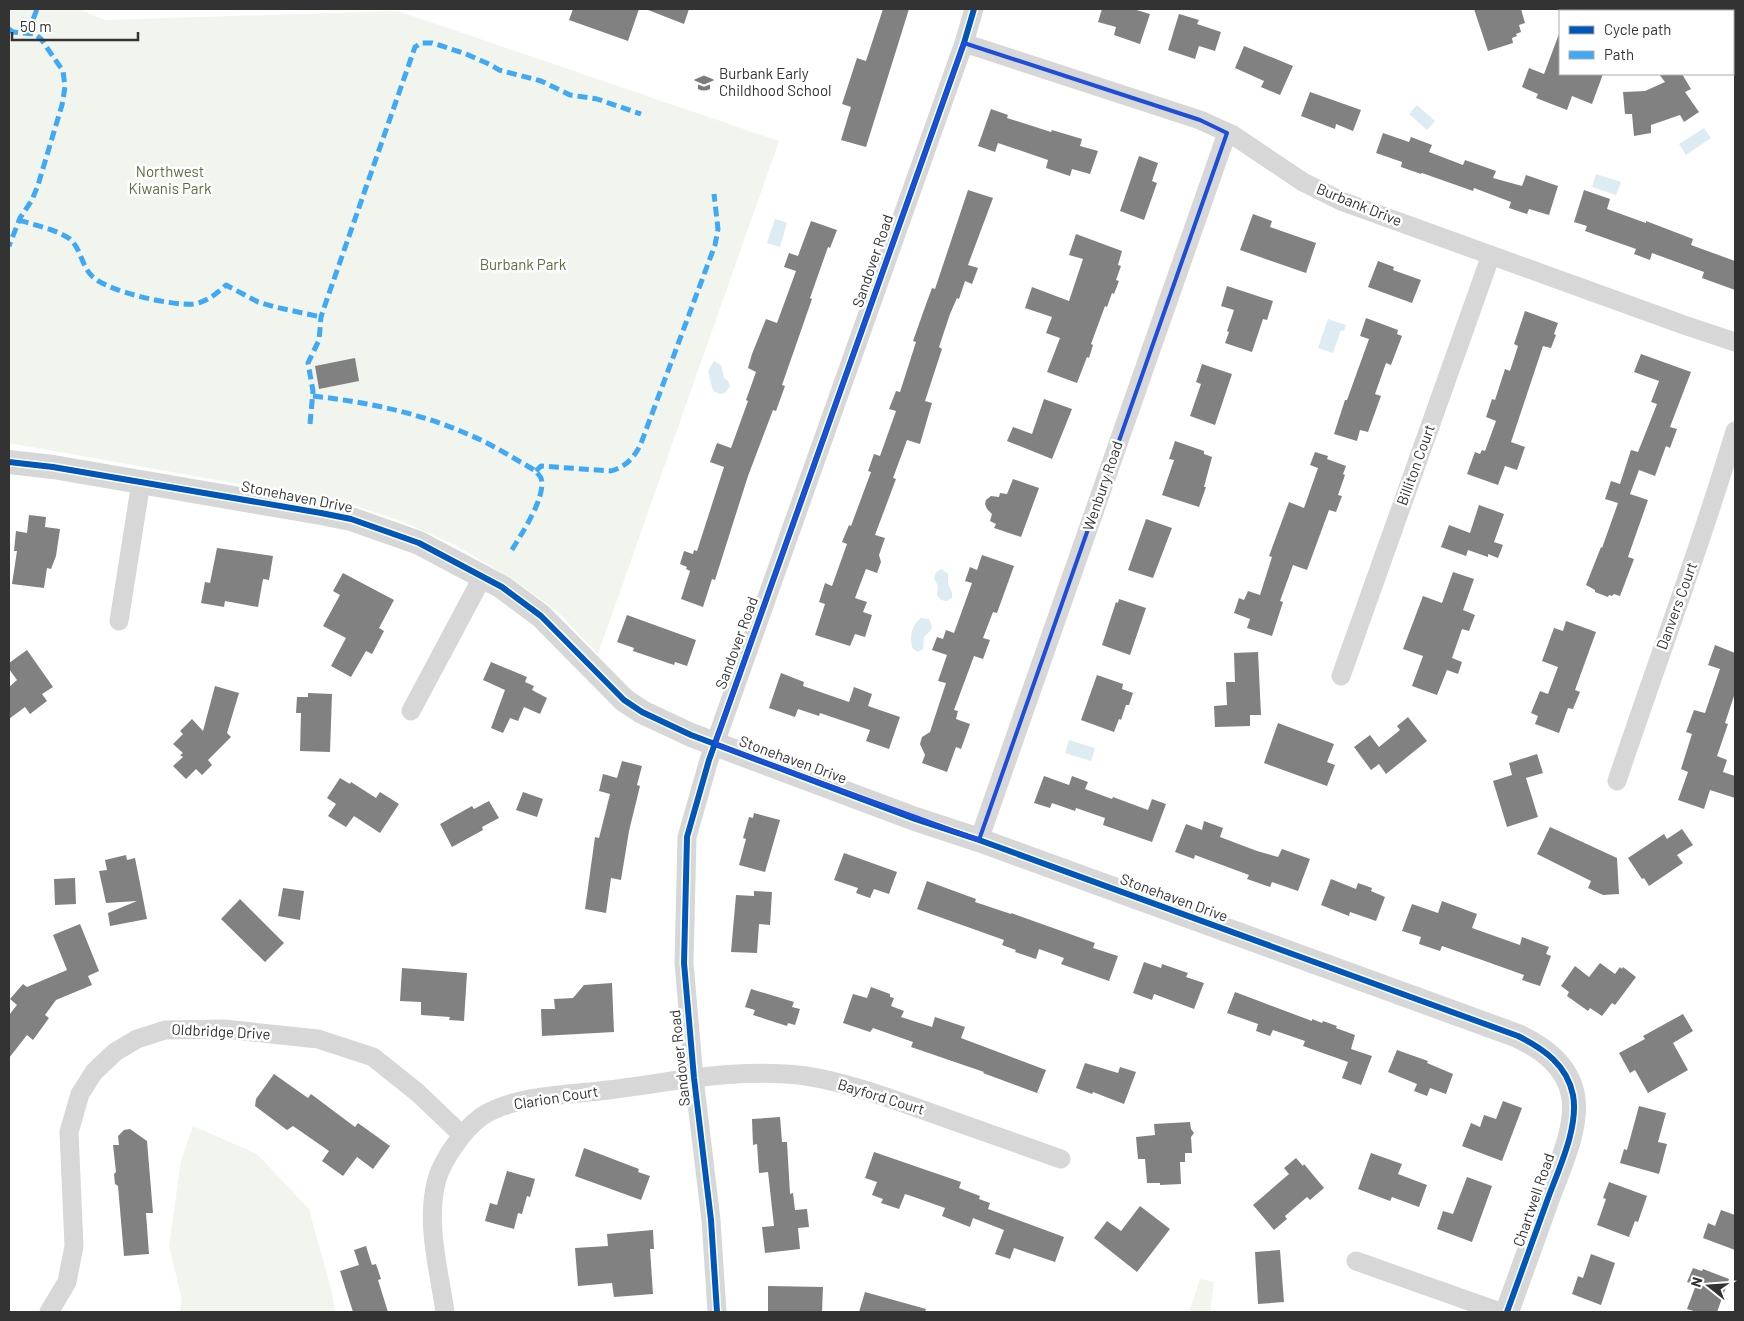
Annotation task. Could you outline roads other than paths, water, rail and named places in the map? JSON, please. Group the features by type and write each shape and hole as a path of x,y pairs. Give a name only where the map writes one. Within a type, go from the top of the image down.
{"street":[{"name":"Sandover Road","path":"717,1312 711,1220 694,1078 684,963 687,837 714,744 964,43 974,9"},
{"name":"Burbank Drive","path":"964,43 1200,120 1227,133 1303,182 1341,201 1735,342"},
{"name":"Wenbury Road","path":"978,840 1227,133"},
{"name":"Billiton Court","path":"1341,676 1491,255"},
{"name":"Danvers Court","path":"1617,781 1718,490 1735,431"},
{"name":"Stonehaven Drive","path":"9,462 53,467 351,519 419,543 484,576 541,616 624,700 642,712 691,735 915,819 978,840 1518,1036 1544,1050 1558,1064 1568,1081 1573,1095"},
{"path":"119,621 141,482"},
{"path":"411,711 484,576"},
{"name":"Oldbridge Drive","path":"49,1312 67,1282 74,1246 69,1172 69,1132 80,1094 94,1072 108,1058 137,1039 165,1030 224,1030 318,1039 373,1058 418,1093 462,1135"},
{"name":"Bayford Court","path":"694,1078 701,1076 772,1074 806,1076 856,1087 1061,1159"},
{"name":"Clarion Court","path":"444,1312 433,1242 434,1200 438,1178 462,1135 482,1117 508,1105 540,1098 694,1078"},
{"name":"Chartwell Road","path":"1508,1312 1572,1129 1574,1115 1573,1095"},
{"path":"1356,1261 1500,1312"}],"place":[{"name":"Burbank Early Childhood School","path":"704,83"}],"park label":[{"name":"Northwest Kiwanis Park","path":"170,180"},
{"name":"Burbank Park","path":"523,265"}]}
